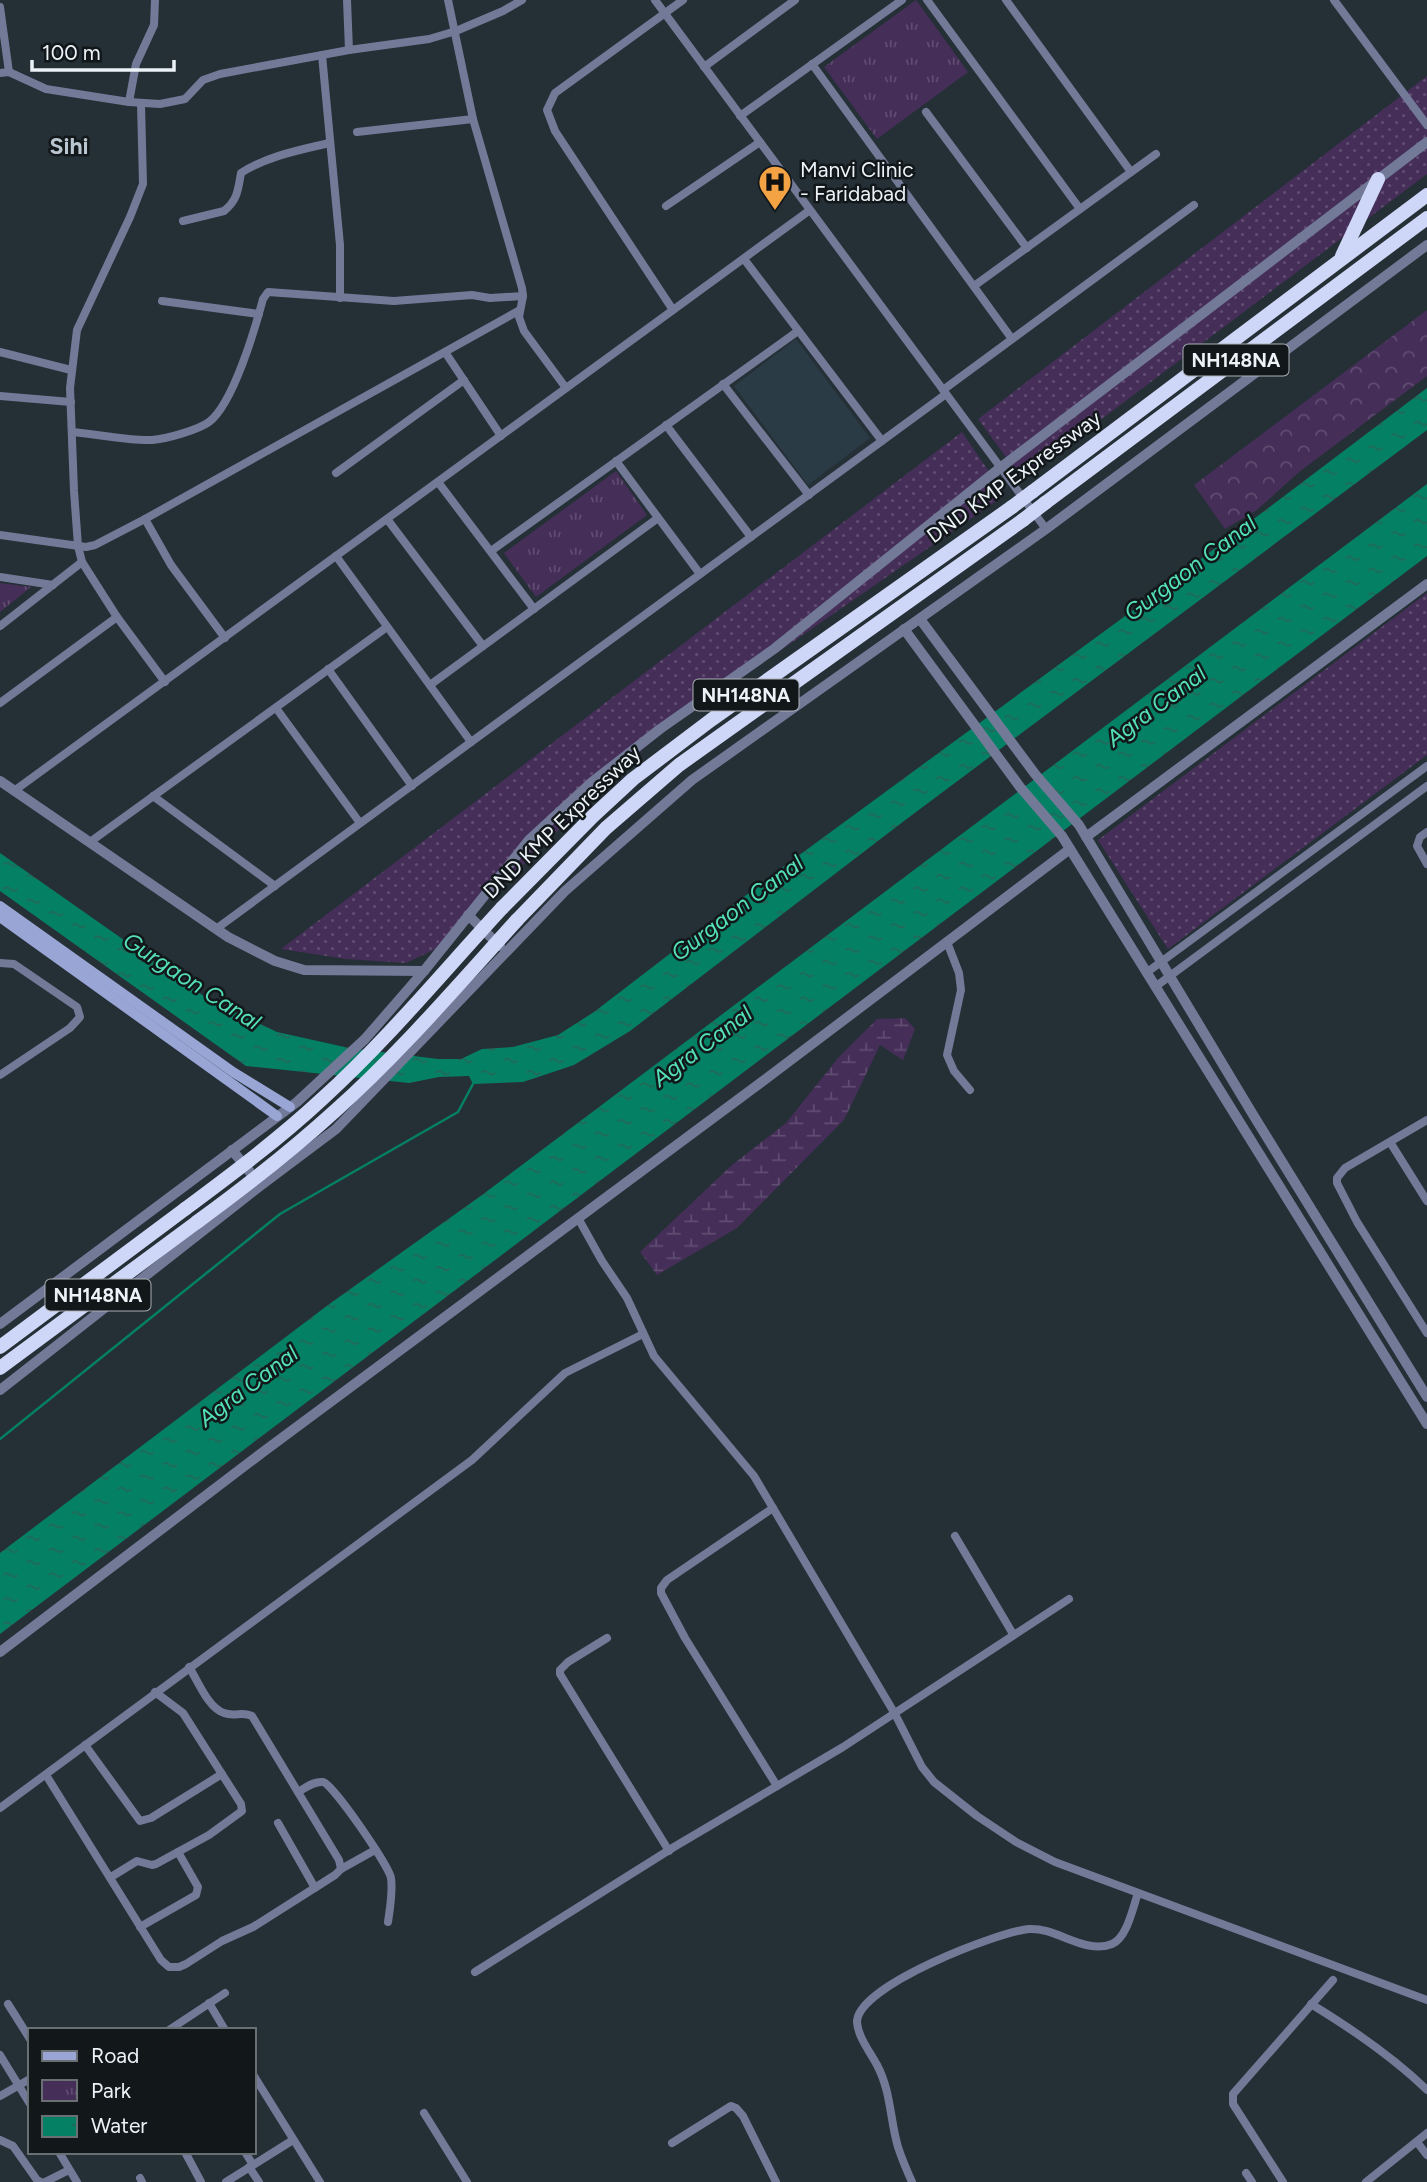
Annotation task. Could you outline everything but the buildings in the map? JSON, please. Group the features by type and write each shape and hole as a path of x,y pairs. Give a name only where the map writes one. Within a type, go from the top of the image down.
{"highway":[{"path":"1340,260 1378,179"},
{"name":"DND KMP Expressway","path":"0,1347 261,1152 323,1098 380,1042 502,908 593,816 642,772 1012,507 1427,195"},
{"name":"DND KMP Expressway","path":"0,1368 273,1166 337,1110 382,1066 606,828 679,765 1023,520 1427,218"}],"main road":[{"path":"0,906 233,1072 290,1107"},
{"path":"0,917 277,1116"}],"street":[{"path":"130,102 136,64 154,25 155,0"},
{"path":"347,0 349,50"},
{"path":"448,0 473,119 523,296 520,322 566,388"},
{"path":"0,7 4,73 46,89 141,104 160,104 185,99 203,80 220,74 349,50 429,39 456,31 522,0"},
{"path":"655,0 1046,529"},
{"path":"673,310 555,131 547,110 555,93 684,0"},
{"path":"704,67 795,0"},
{"path":"740,116 902,0"},
{"path":"927,0 1080,209"},
{"path":"1006,0 1131,172"},
{"path":"1334,0 1427,125"},
{"path":"322,55 340,245 341,298"},
{"path":"812,64 1012,339"},
{"path":"141,104 143,184 77,330 71,370 72,432 78,546 82,562 117,617 165,682"},
{"path":"926,113 1027,248"},
{"path":"357,132 473,119"},
{"path":"666,206 760,142"},
{"path":"0,1324 290,1107 322,1079 354,1049 424,971 529,841 592,782 660,729 774,649 1000,468 1427,142"},
{"path":"183,220 224,211 229,207 238,196 241,173 246,169 274,157 330,143"},
{"path":"974,286 1156,154"},
{"path":"216,929 882,441 1012,339 1194,205"},
{"path":"15,791 810,210"},
{"path":"0,1390 336,1129 565,891 692,780 1046,529 1427,245"},
{"path":"744,258 882,441"},
{"path":"72,432 152,440 208,423 226,398 246,354 265,296 273,291 394,301 472,295 490,298 523,296"},
{"path":"162,301 259,314"},
{"path":"0,535 78,546 95,545 520,310"},
{"path":"491,551 798,331"},
{"path":"0,352 71,370"},
{"path":"445,352 501,436"},
{"path":"336,473 464,380"},
{"path":"723,384 809,495"},
{"path":"0,396 71,402"},
{"path":"666,425 751,537"},
{"path":"617,461 700,574"},
{"path":"438,482 534,609"},
{"path":"430,685 658,518"},
{"path":"145,519 171,565 225,638"},
{"path":"387,519 483,646"},
{"path":"336,556 471,742"},
{"path":"0,626 82,562"},
{"path":"0,577 54,585"},
{"path":"1086,837 1427,584"},
{"path":"0,703 117,617"},
{"path":"920,619 1035,774 1079,825 1427,1397"},
{"path":"90,842 387,627"},
{"path":"904,629 1020,787 1062,836 1427,1424"},
{"path":"328,669 412,786"},
{"path":"276,708 360,824"},
{"path":"1146,973 1427,766"},
{"path":"0,781 216,929 292,968 424,971"},
{"path":"1155,987 1427,786"},
{"path":"153,796 275,886"},
{"path":"1427,832 1420,837 1417,846 1427,864"},
{"path":"0,1652 263,1452 1070,849"},
{"path":"468,915 506,951"},
{"path":"947,942 959,973 961,990 947,1055 954,1070 970,1090"},
{"path":"0,963 15,964 48,986 77,1007 80,1017 71,1028 0,1075"},
{"path":"1427,1120 1345,1168 1336,1178 1336,1183 1357,1222 1427,1333"},
{"path":"1390,1142 1427,1201"},
{"path":"232,1150 260,1186"},
{"path":"578,1218 627,1298 654,1356 754,1476 895,1714 922,1767 934,1782 1016,1842 1055,1862 1427,2000"},
{"path":"0,1808 472,1460 565,1373 643,1334"},
{"path":"774,1508 667,1580 661,1593 668,1610 777,1786"},
{"path":"955,1536 1013,1634"},
{"path":"475,1972 895,1714 1069,1599"},
{"path":"607,1638 568,1662 560,1670 560,1674 669,1851"},
{"path":"189,1667 217,1710 228,1715 248,1713 252,1716 339,1860 341,1869"},
{"path":"111,1877 137,1861 152,1865 178,1852 228,1823 242,1811 241,1804 183,1713 155,1692"},
{"path":"85,1745 140,1821 151,1818 222,1773"},
{"path":"46,1775 166,1966 179,1967 222,1941 253,1927 374,1850"},
{"path":"298,1792 317,1783 329,1785 390,1874 388,1922"},
{"path":"278,1824 315,1888"},
{"path":"141,1927 197,1895 198,1887 178,1852"},
{"path":"912,2182 898,2149 884,2078 860,2033 857,2022 863,2005 911,1972 1016,1931 1040,1930 1092,1945 1112,1944 1121,1937 1138,1893"},
{"path":"1283,2182 1232,2099 1239,2086 1333,1980"},
{"path":"173,2028 225,1993"},
{"path":"209,2003 224,2028"},
{"path":"8,2004 28,2036"},
{"path":"1311,2004 1385,2053 1427,2090"},
{"path":"0,2055 28,2101"},
{"path":"256,2079 320,2182"},
{"path":"0,2096 28,2080"},
{"path":"671,2143 731,2106 736,2108 752,2133 776,2182"},
{"path":"424,2113 467,2182"},
{"path":"1366,2182 1427,2133"},
{"path":"0,2140 13,2146 37,2180 43,2182 69,2170"},
{"path":"226,2182 293,2140"},
{"path":"1417,2142 1427,2155"},
{"path":"60,2154 77,2182"},
{"path":"186,2154 201,2182"},
{"path":"247,2154 259,2182"},
{"path":"1246,2173 1252,2182"},
{"path":"1378,2173 1385,2182"}],"shaded area":[{"path":"796,339 870,438 808,485 734,386"}],"green space":[{"path":"916,0 968,72 877,139 824,67"},
{"path":"1427,76 1427,174 1022,479 978,419"},
{"path":"1427,310 1427,376 1299,472 1257,510 1225,529 1194,485"},
{"path":"962,432 1005,495 660,734 613,776 440,947 406,963 346,959 281,949"},
{"path":"616,471 647,515 536,597 504,553"},
{"path":"0,583 31,587 0,612"},
{"path":"1427,593 1427,755 1168,949 1098,840"},
{"path":"905,1018 915,1029 903,1060 880,1045 844,1120 737,1228 657,1275 640,1252 732,1165 786,1123 838,1058 877,1019"}],"water":[{"name":"Gurgaon Canal","path":"1427,388 1427,430 904,821 630,1031 574,1065 523,1082 473,1084 469,1076 439,1077 409,1083 246,1066 0,891 0,853 208,999 277,1032 349,1048 438,1059 461,1059 482,1049 513,1047 558,1035 594,1012 779,870 1132,611"},
{"name":"Agra Canal","path":"1427,484 1427,556 0,1634 0,1553 328,1305 482,1195"}],"waterway":[{"path":"0,1439 280,1214 458,1112 474,1082"}],"place":[{"name":"Manvi Clinic - Faridabad","path":"775,212"}],"district":[{"name":"Sihi","path":"69,146"}]}
